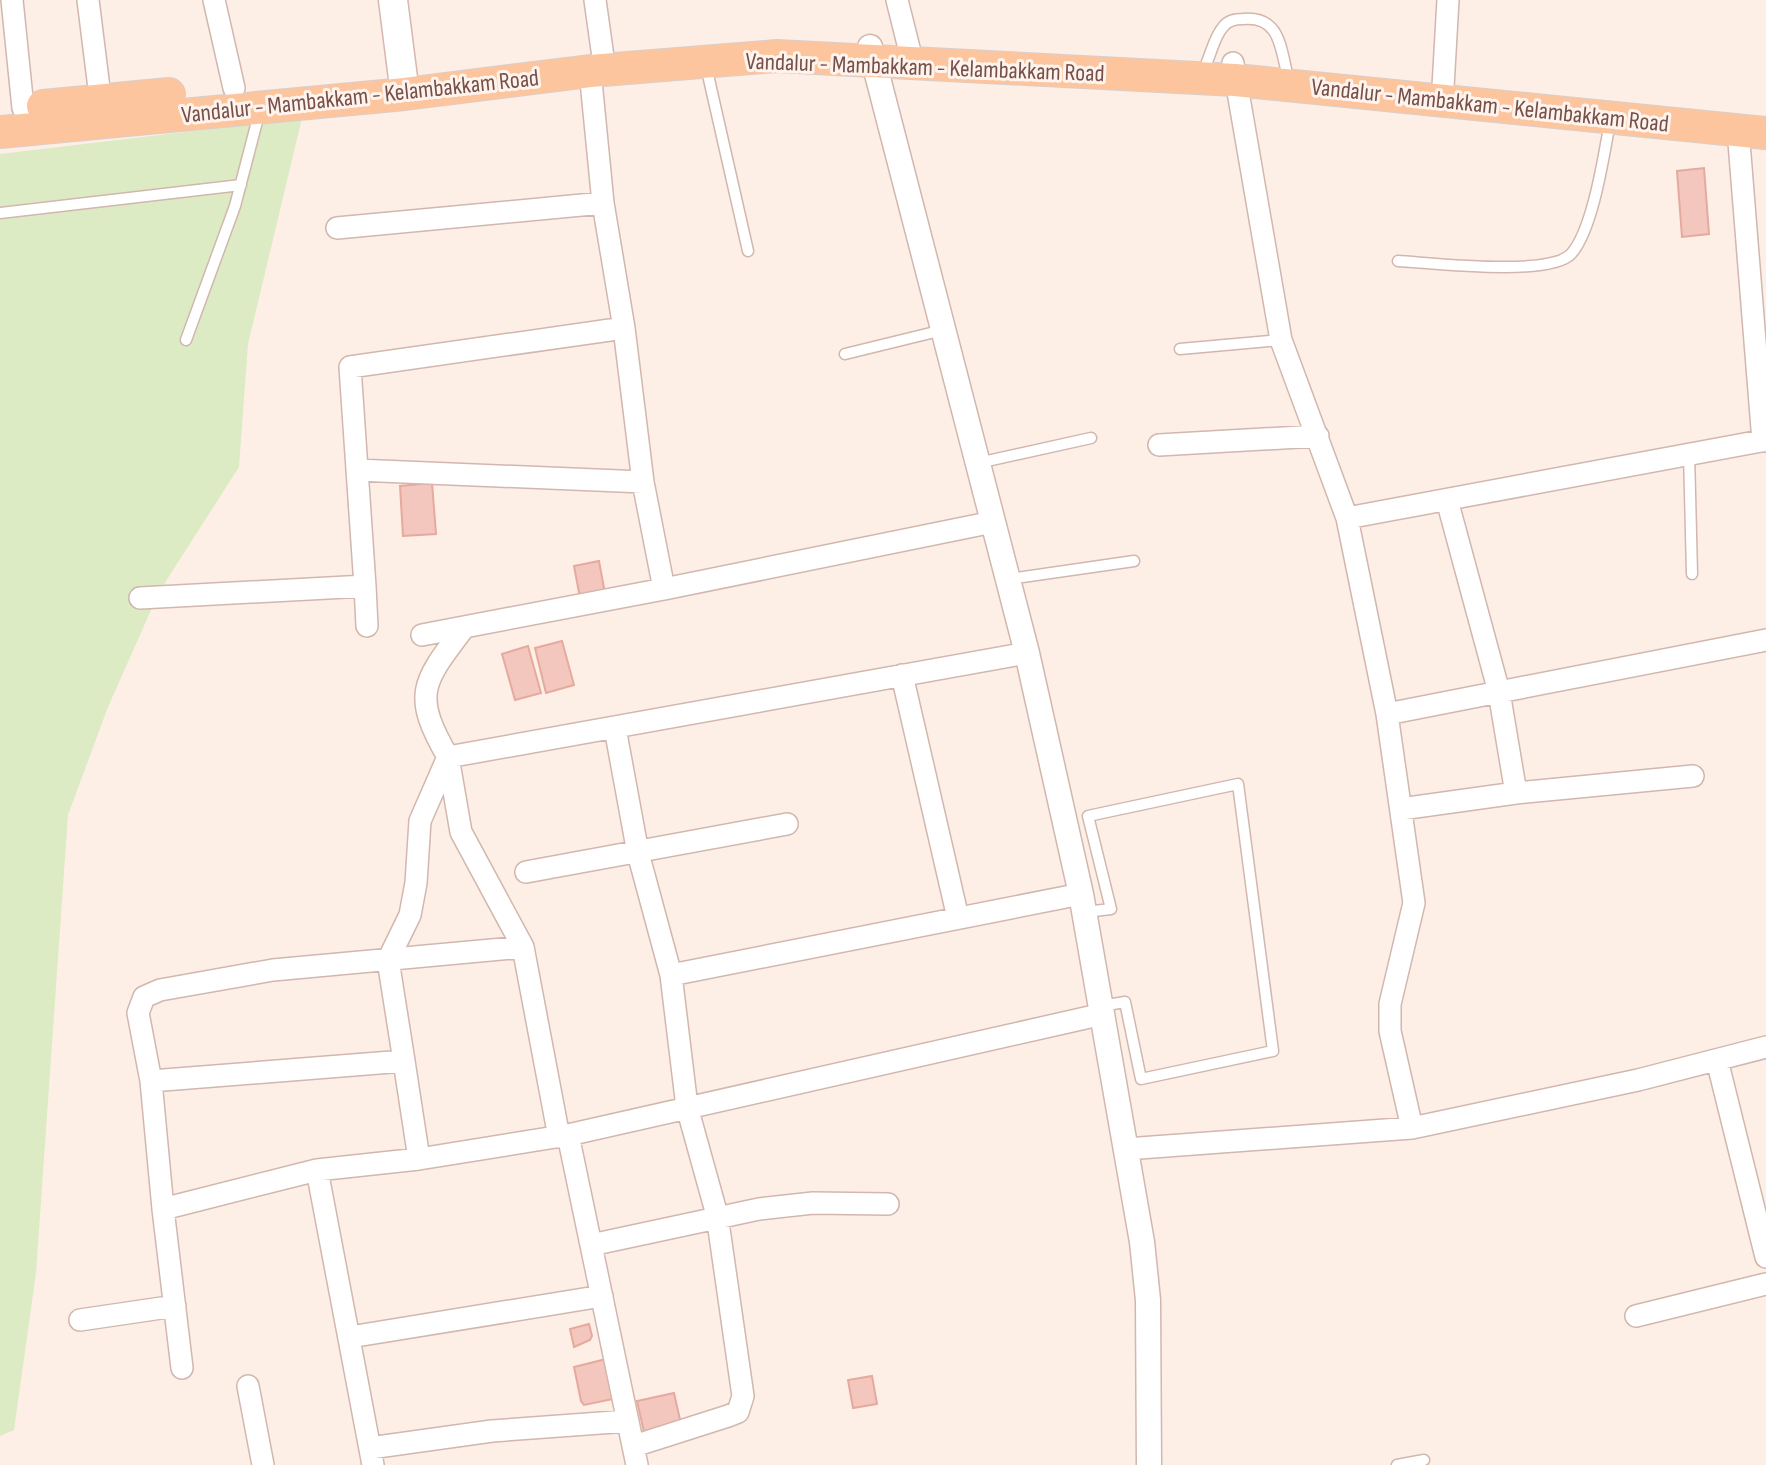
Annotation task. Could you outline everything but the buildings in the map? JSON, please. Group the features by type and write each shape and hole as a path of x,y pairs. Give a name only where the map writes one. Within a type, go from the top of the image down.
{"main road":[{"path":"393,0 404,86"},
{"name":"Vandalur - Mambakkam - Kelambakkam Road","path":"12,110 260,107 404,86 777,41 871,55"},
{"name":"Vandalur - Mambakkam - Kelambakkam Road","path":"597,64 871,55 1286,69 1757,127"},
{"name":"Vandalur - Mambakkam - Kelambakkam Road","path":"1225,68 1610,117 1757,127"},
{"name":"Vandalur - Mambakkam - Kelambakkam Road","path":"0,132 233,88 404,86"}],"street":[{"path":"12,0 12,110"},
{"path":"88,0 102,111"},
{"path":"214,0 233,88"},
{"path":"595,0 603,204 624,328 643,482 664,590"},
{"path":"897,0 912,56"},
{"path":"1443,87 1448,0"},
{"path":"871,55 1027,653 1083,903 1149,1300 1149,1465"},
{"path":"1225,68 1281,340 1347,518 1387,714 1414,903 1390,1004 1390,1031 1412,1128"},
{"path":"1347,518 1765,440 1757,127"},
{"path":"337,228 603,204"},
{"path":"367,626 350,367 624,328"},
{"path":"1158,445 1318,436"},
{"path":"357,470 643,482"},
{"path":"1447,500 1499,692 1516,793"},
{"path":"422,635 664,590 993,522"},
{"path":"140,598 365,586"},
{"path":"463,629 434,667 425,693 427,716 449,757 461,832 523,947 563,1136 591,1245 635,1455 738,1412 742,1404 717,1215 687,1107 671,975 638,853 615,728"},
{"path":"1387,714 1766,639"},
{"path":"449,757 1027,653"},
{"path":"902,675 958,918"},
{"path":"419,1159 388,960 410,915 416,883 420,821 449,757"},
{"path":"1401,809 1516,793 1693,776"},
{"path":"526,872 787,824"},
{"path":"671,975 958,918 1083,903"},
{"path":"182,1368 151,1081 138,1013 144,997 273,970 523,947"},
{"path":"163,1209 317,1170 419,1159 563,1136 1102,1010"},
{"path":"1126,1149 1412,1128 1766,1047"},
{"path":"1717,1060 1766,1257"},
{"path":"151,1081 404,1061"},
{"path":"317,1170 371,1456 492,1431 628,1421"},
{"path":"591,1245 717,1215 813,1203 888,1204"},
{"path":"1636,1316 1766,1283"},
{"path":"350,1337 602,1296"},
{"path":"79,1320 175,1306"},
{"path":"248,1386 263,1465"}],"lane":[{"path":"1225,68 1224,25 1232,20 1260,19 1272,27 1280,38 1286,69"},
{"path":"705,62 748,251"},
{"path":"186,340 241,185 260,107"},
{"path":"1398,261 1518,267 1556,264 1563,260 1579,242 1586,221 1601,172 1610,117"},
{"path":"0,212 241,185"},
{"path":"845,354 943,330"},
{"path":"1180,349 1281,340"},
{"path":"978,463 1091,438"},
{"path":"1689,453 1692,574"},
{"path":"1008,580 1134,561"},
{"path":"1083,903 1111,909 1087,816 1238,784 1273,1051 1140,1079 1125,1002 1102,1010"},
{"path":"1396,1465 1424,1460"}],"green space":[{"path":"302,118 248,344 239,467 159,592 108,707 68,815 36,1273 14,1430 0,1436 0,154"}]}
